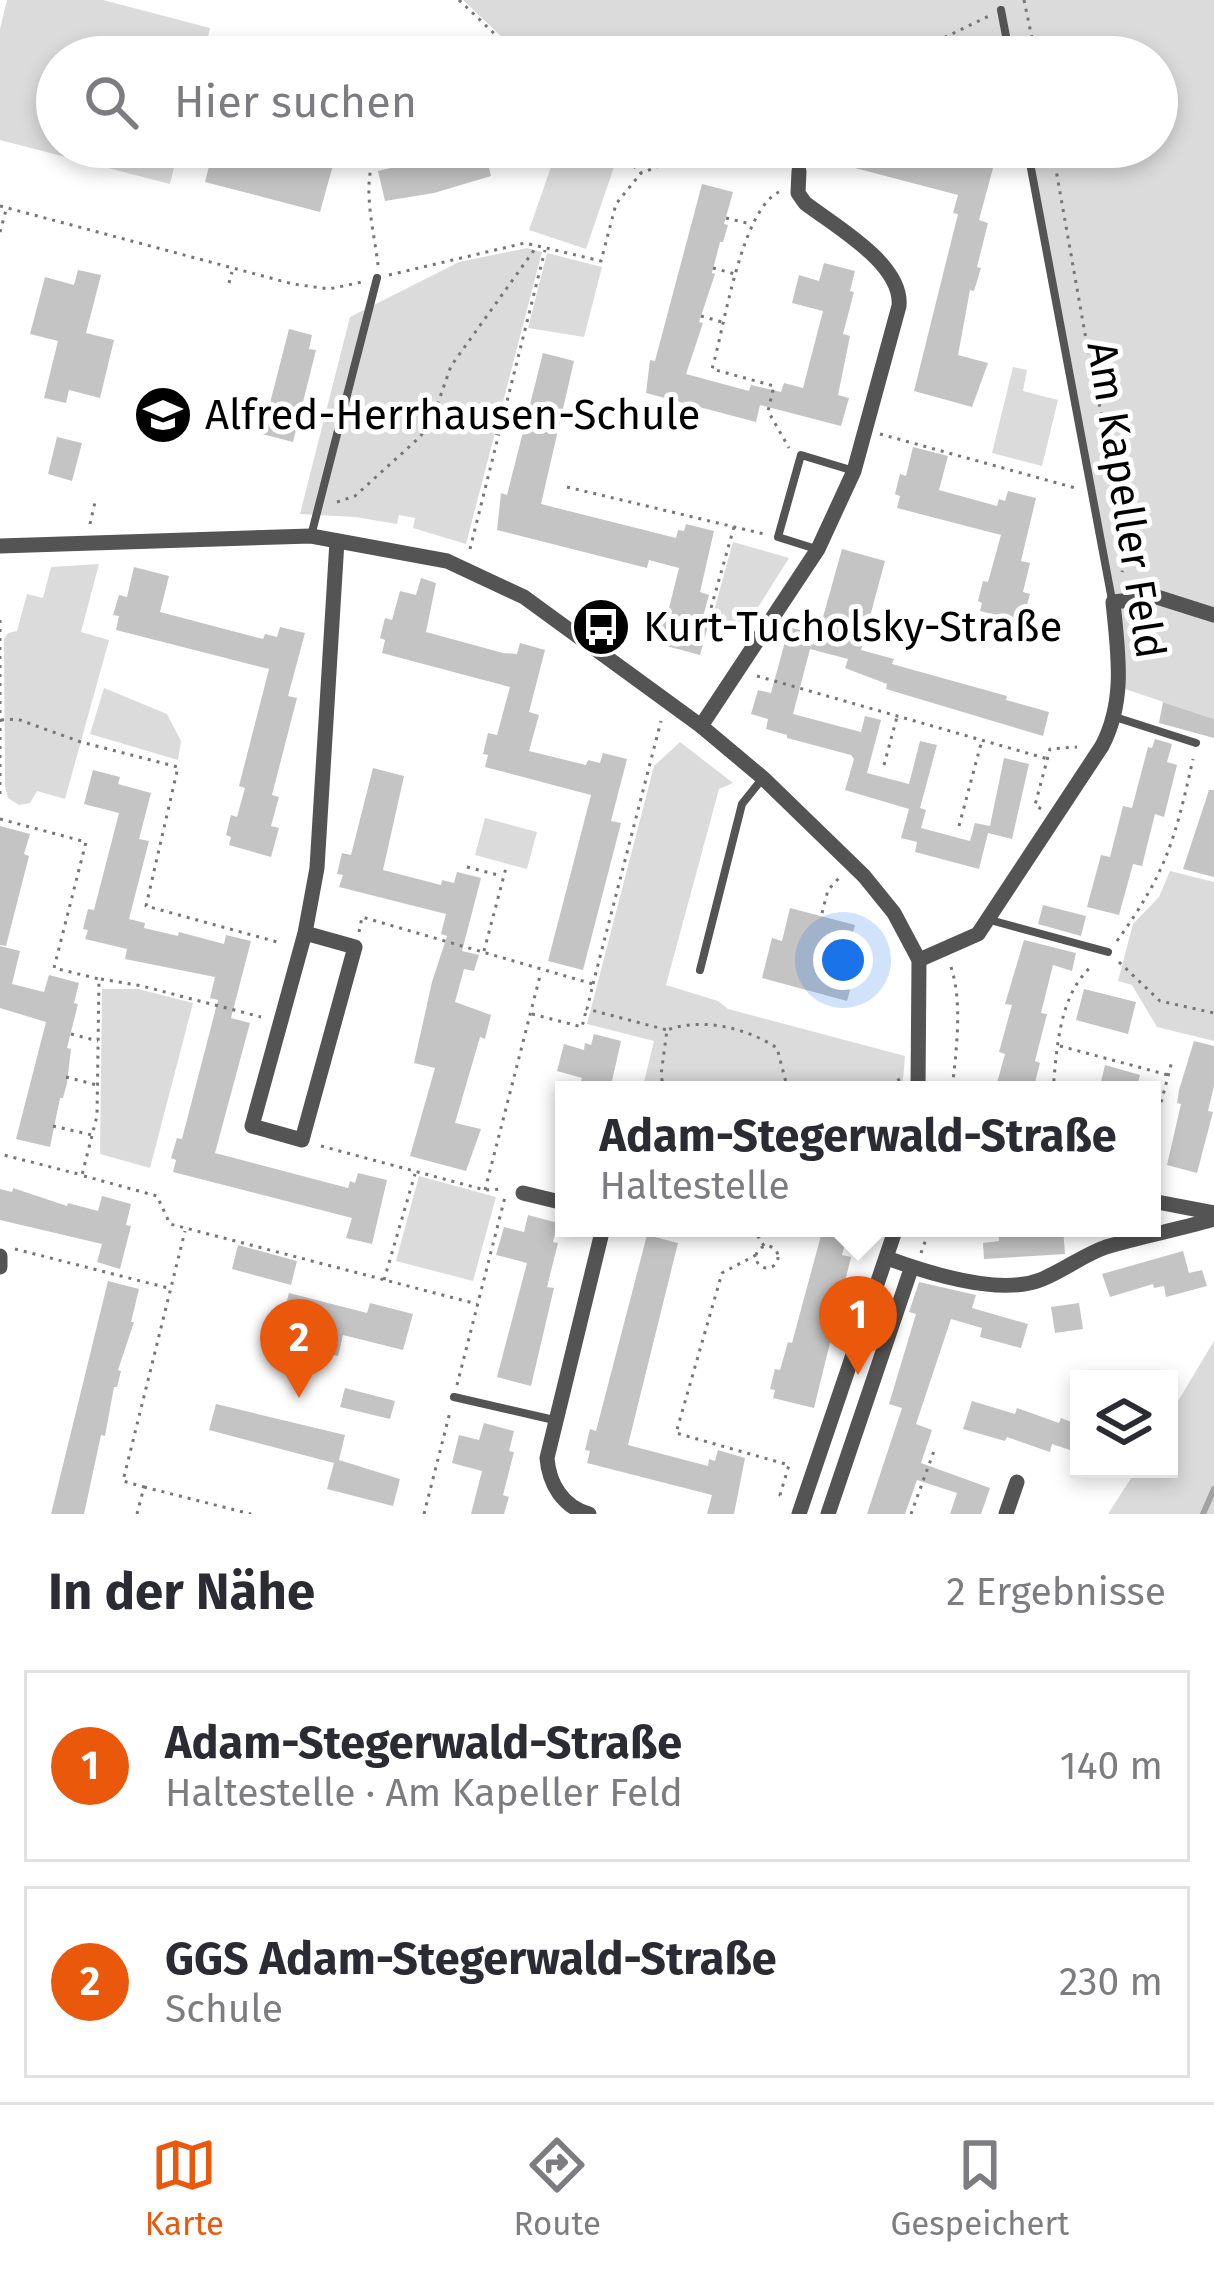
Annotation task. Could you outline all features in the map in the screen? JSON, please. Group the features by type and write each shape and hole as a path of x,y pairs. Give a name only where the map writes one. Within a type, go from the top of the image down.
{"street":[{"path":"701,726 818,549 854,471 899,306 899,288 887,267 805,203 798,177"},
{"path":"0,546 311,536 402,550 466,568 524,597 701,726 763,778 853,865 894,913 920,961 918,1081"},
{"path":"303,941 356,946 302,1139 252,1126 303,941 316,868 337,541"},
{"path":"1113,602 1156,597 1214,615"},
{"name":"Am Kapeller Feld","path":"920,961 978,934 990,920 1102,746 1120,693 1113,602"},
{"path":"515,1191 555,1201"},
{"path":"1161,1203 1214,1216"},
{"path":"1161,1231 1214,1216"},
{"path":"590,1514 565,1501 548,1473 547,1458 601,1237"},
{"path":"801,1508 893,1237"},
{"path":"887,1258 911,1270 979,1282 1033,1282 1100,1249 1141,1237"},
{"path":"0,1267 3,1251"},
{"path":"828,1514 911,1270"},
{"path":"1006,1514 1017,1482"}],"lane":[{"path":"1001,10 1006,36"},
{"name":"Am Kapeller Feld","path":"1031,168 1113,602"},
{"path":"311,536 377,278"},
{"path":"818,549 778,537 801,455 854,471"},
{"path":"1115,717 1196,743"},
{"path":"700,970 742,804 763,778"},
{"path":"990,920 1108,952"},
{"path":"454,1396 556,1420"}],"path":[{"path":"459,0 497,36"},
{"path":"1024,0 1032,36"},
{"path":"947,36 1001,10"},
{"path":"370,168 377,278"},
{"path":"636,168 641,173"},
{"path":"0,232 3,207 329,290 526,243 601,261 616,204 641,173 654,168"},
{"path":"795,168 798,177 770,196 751,224 712,369 774,386 768,411 791,452 801,455"},
{"path":"1056,168 1129,548 1113,602"},
{"path":"726,218 751,224"},
{"path":"317,505 355,496 420,437 433,417 451,366 537,246"},
{"path":"466,568 545,249"},
{"path":"713,268 737,274"},
{"path":"229,284 232,272"},
{"path":"701,316 725,322"},
{"path":"433,417 500,434"},
{"path":"867,430 1094,493"},
{"path":"567,487 778,537"},
{"path":"87,542 94,502"},
{"path":"734,527 707,622 760,639"},
{"path":"0,620 0,797"},
{"path":"737,671 1048,759"},
{"path":"530,1014 581,1027 661,722 671,704"},
{"path":"884,765 897,715"},
{"path":"1,720 17,719 81,742 178,767 146,906 303,941"},
{"path":"958,826 983,738"},
{"path":"1054,1081 1075,981 1108,952 1156,886 1172,849 1196,743"},
{"path":"1055,820 1035,805 1050,748 1102,746"},
{"path":"0,819 86,842 54,968 280,1022"},
{"path":"483,952 507,864"},
{"path":"822,913 828,890 853,865"},
{"path":"467,867 504,876"},
{"path":"356,946 362,917 593,984"},
{"path":"945,951 955,979 952,1081"},
{"path":"1108,952 1160,1001 1214,1013"},
{"path":"485,1190 541,970"},
{"path":"82,1175 98,1085 99,979"},
{"path":"587,1009 667,1030 716,1026 760,1037 777,1048 786,1081"},
{"path":"662,1081 667,1030"},
{"path":"70,1034 98,1041"},
{"path":"1058,1046 1168,1075"},
{"path":"1161,1102 1172,1061"},
{"path":"66,1077 98,1085"},
{"path":"53,1126 92,1135"},
{"path":"302,1139 485,1190 515,1191 477,1304 424,1514"},
{"path":"0,1154 157,1196 170,1225 477,1304"},
{"path":"384,1280 415,1172"},
{"path":"185,1229 122,1481 251,1514"},
{"path":"756,1255 761,1267 774,1265 776,1252 758,1237"},
{"path":"764,1246 722,1274 676,1433 790,1465 780,1495 801,1508"},
{"path":"3,1251 170,1289"},
{"path":"911,1514 934,1451"},
{"path":"137,1514 144,1486"}],"shaded area":[{"path":"7,0 103,0 210,28 208,36 36,36 36,149 0,140 0,29"},
{"path":"463,0 1214,0 1214,719 1125,689 1034,168 1178,168 1178,36 501,36"},
{"path":"108,168 174,168 170,184"},
{"path":"551,168 614,168 586,249 529,230"},
{"path":"527,248 542,252 466,544 413,528 415,518 399,515 397,524 300,514 350,317 459,262"},
{"path":"547,253 602,267 584,337 528,328"},
{"path":"1013,367 1027,370 1023,391 1058,400 1042,466 992,453"},
{"path":"733,542 789,558 745,628 712,618"},
{"path":"99,564 81,632 109,640 65,799 37,791 30,803 19,805 8,798 5,786 4,639 17,631 27,594 43,598 51,567"},
{"path":"104,688 167,714 181,741 178,760 90,734"},
{"path":"680,742 733,783 719,789 666,985 718,1001 728,1009 905,1056 903,1081 644,1081 654,1041 587,1024 654,766"},
{"path":"485,818 537,832 527,869 475,855"},
{"path":"1170,871 1214,882 1214,1041 1157,1027 1132,985 1118,981 1133,924 1159,897"},
{"path":"102,989 138,989 193,1003 150,1168 100,1154"},
{"path":"419,1176 496,1197 473,1281 396,1261"},
{"path":"1214,1341 1214,1514 1108,1514 1131,1478 1178,1478 1178,1401"}],"building":[{"path":"209,168 332,168 320,212 205,182"},
{"path":"489,168 491,176 385,201 378,171"},
{"path":"855,168 993,168 979,220 988,223 977,267 981,268 974,291 970,290 958,355 988,363 972,407 914,391 958,214 953,213 958,195"},
{"path":"702,184 733,192 699,322 703,323 686,374 749,391 751,385 781,392 784,383 803,388 823,311 792,303 799,275 819,281 824,263 855,271 843,334 850,336 838,395 849,398 841,426 760,405 756,422 646,393 650,360 655,361"},
{"path":"78,270 101,275 86,333 114,340 100,398 69,390 66,403 44,398 58,341 30,334 45,277 74,285"},
{"path":"289,329 312,335 309,349 316,350 293,442 262,434"},
{"path":"543,353 574,361 541,504 676,538 686,524 714,531 700,592 709,595 701,624 708,626 700,655 659,644 661,636 656,634 661,614 667,616 679,568 649,560 647,568 497,530 501,493 507,495"},
{"path":"57,437 82,443 72,481 48,474"},
{"path":"913,447 948,456 939,490 997,506 1008,491 1036,498 1021,561 1030,563 1023,592 1030,594 1022,622 980,611 983,581 988,582 1001,535 897,508 900,474 906,476"},
{"path":"842,549 885,561 861,650 1049,712 1043,736 886,689 887,684 845,668 848,659 810,649 793,714 861,732 865,716 881,720 867,773 909,784 920,741 937,745 920,808 926,810 921,828 970,841 975,823 990,826 1004,758 1029,764 1012,839 988,833 979,869 915,852 917,842 901,838 909,809 845,790 854,759 851,755 787,738 766,729 768,719 751,714 758,690 771,693 789,627 818,635"},
{"path":"134,567 169,576 160,612 263,639 265,634 277,637 280,627 305,633 288,696 297,698 272,795 279,797 271,826 279,828 271,857 229,845 231,837 226,835 245,788 239,786 269,669 116,630 119,616 113,615 119,595 127,597"},
{"path":"421,578 436,583 426,632 503,653 517,654 520,643 545,650 529,712 539,715 529,751 586,765 588,760 600,763 603,753 627,759 611,821 621,823 583,970 548,961 591,795 485,767 488,733 497,735 510,687 382,653 385,618 392,620 400,591 416,595"},
{"path":"1163,702 1214,719 1214,738 1159,723"},
{"path":"1155,739 1172,744 1167,762 1177,765 1164,817 1155,814 1142,866 1133,864 1119,915 1087,907 1101,855 1110,857 1123,806 1132,808 1148,747 1152,748"},
{"path":"373,768 404,776 383,870 441,885 442,880 454,883 457,872 481,878 462,951 479,955 474,971 464,969 455,1002 491,1015 455,1123 481,1129 466,1171 410,1156 435,1068 414,1063 447,936 441,934 446,914 339,887 342,853 351,855"},
{"path":"93,770 120,777 118,784 151,793 139,839 149,841 129,919 178,936 179,932 224,944 226,935 251,941 231,1018 250,1023 215,1153 348,1188 358,1173 387,1180 372,1244 346,1238 352,1218 173,1172 176,1160 171,1158 177,1138 182,1139 218,1000 210,998 215,977 125,959 127,949 85,939 88,909 94,910 119,813 84,804"},
{"path":"1209,790 1214,790 1214,877 1183,869"},
{"path":"0,826 30,834 24,854 29,856 6,946 0,945"},
{"path":"1043,905 1086,916 1081,936 1038,924"},
{"path":"790,908 855,925 846,957 858,960 847,1001 762,978 772,938 782,941"},
{"path":"1024,940 1076,953 1072,971 1053,965 1041,1013 1047,1014 1035,1061 1040,1063 1035,1081 998,1081 1005,1054 999,1052 1012,1005 1005,1004"},
{"path":"0,946 20,951 12,984 44,992 49,975 79,983 67,1048 71,1049 67,1083 50,1147 16,1139 46,1022 0,1008"},
{"path":"1084,989 1136,1002 1128,1034 1076,1020"},
{"path":"594,1034 621,1041 612,1081 581,1081 557,1071 564,1044 584,1050 585,1043 591,1045"},
{"path":"1194,1041 1214,1046 1214,1086 1208,1111 1213,1112 1197,1173 1167,1165 1181,1104 1177,1103 1179,1090"},
{"path":"1105,1065 1140,1075 1138,1081 1101,1081"},
{"path":"13,1188 98,1211 102,1196 131,1204 126,1225 131,1226 120,1269 97,1262 102,1244 0,1220 0,1189 12,1192"},
{"path":"528,1215 555,1222 553,1242 558,1243 547,1287 554,1288 531,1386 497,1377 527,1263 496,1255 504,1227 524,1232"},
{"path":"646,1237 678,1243 628,1445 708,1466 718,1450 745,1458 734,1514 707,1514 712,1495 587,1463 590,1429 596,1431"},
{"path":"821,1237 847,1237 842,1255 851,1257 814,1408 773,1398 775,1390 770,1389 775,1369 780,1370 788,1342 792,1343"},
{"path":"999,1237 1064,1237 1065,1254 984,1259 983,1243 999,1241"},
{"path":"238,1245 297,1261 291,1285 232,1269"},
{"path":"1183,1251 1189,1273 1202,1270 1207,1286 1166,1297 1164,1286 1154,1288 1153,1284 1110,1297 1102,1274"},
{"path":"108,1281 139,1289 134,1322 84,1514 51,1514"},
{"path":"919,1282 976,1295 972,1308 1028,1324 1021,1348 980,1337 982,1328 951,1319 916,1424 932,1430 921,1463 990,1488 981,1514 950,1514 957,1493 917,1480 905,1514 867,1514 902,1408 889,1404 916,1314 909,1312"},
{"path":"289,1293 367,1313 370,1303 413,1314 403,1350 343,1335 338,1356 276,1340"},
{"path":"1079,1303 1083,1329 1055,1333 1051,1307"},
{"path":"345,1388 395,1401 390,1419 340,1407"},
{"path":"972,1401 1015,1414 1017,1408 1059,1423 1061,1418 1070,1422 1070,1450 1052,1444 1050,1452 963,1429"},
{"path":"216,1404 345,1435 339,1460 400,1479 393,1506 327,1489 334,1463 209,1430"},
{"path":"484,1423 514,1431 504,1514 471,1514 482,1471 452,1463 459,1435 479,1440"}],"waterway":[{"path":"1203,1514 1214,1489"}],"place":[{"name":"Alfred-Herrhausen-Schule","path":"163,415"},
{"name":"Kurt-Tucholsky-Straße","path":"601,627"},
{"name":"Adam-Stegerwald-Straße","path":"858,1375"},
{"name":"GGS Adam-Stegerwald-Straße","path":"299,1398"}]}
